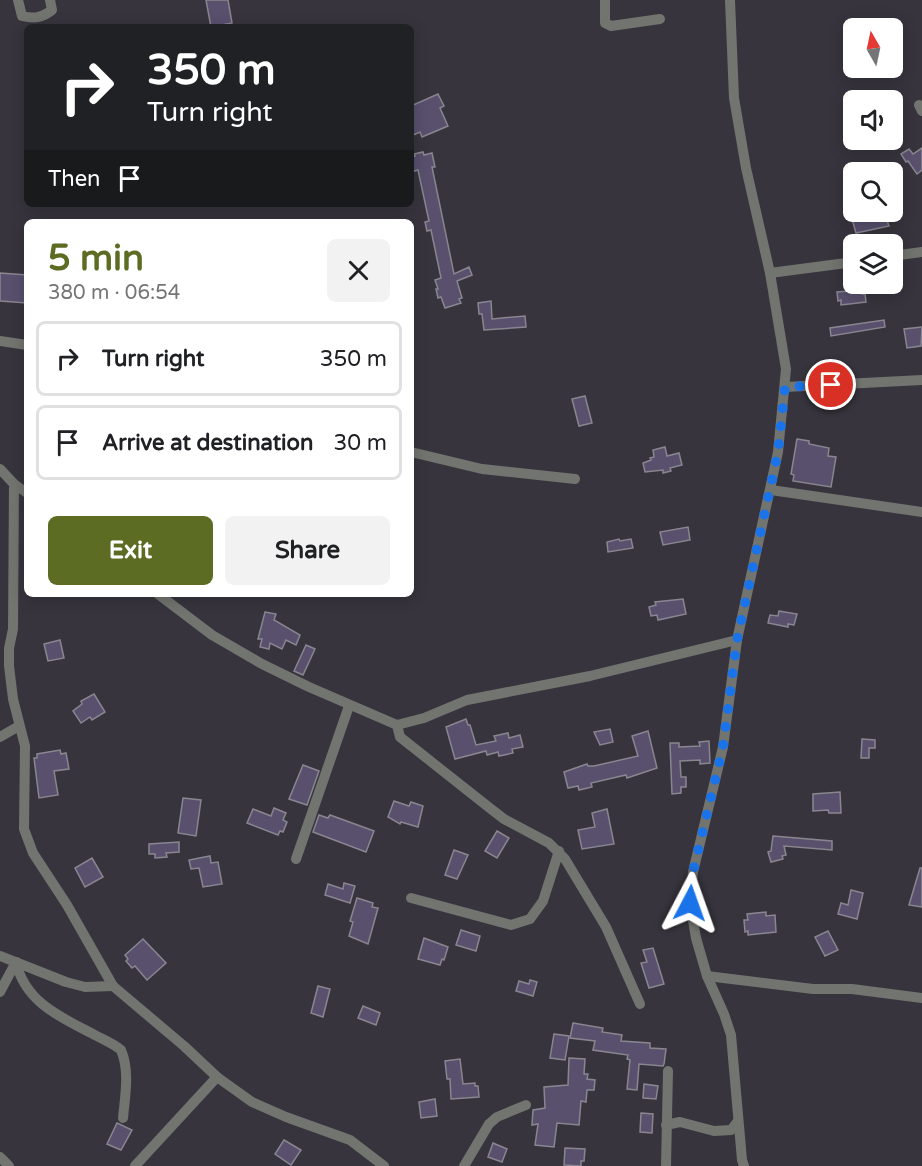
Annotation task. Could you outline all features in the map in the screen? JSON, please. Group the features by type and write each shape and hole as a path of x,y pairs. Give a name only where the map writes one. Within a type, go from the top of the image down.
{"street":[{"path":"18,0 22,16 30,18 43,16 52,10 50,0"},
{"path":"604,0 605,22 612,26 660,19"},
{"path":"730,0 734,98 746,168 770,273 786,369 778,452 737,640 723,747 693,872 690,903 696,938 707,976 724,1014 730,1035 744,1166"},
{"path":"903,255 922,252"},
{"path":"770,273 843,263"},
{"path":"0,341 24,345"},
{"path":"785,387 922,380"},
{"path":"414,453 482,469 575,478"},
{"path":"0,469 24,491"},
{"path":"14,484 13,629 5,647 13,699 26,746 23,816 27,839 33,854 113,986 217,1077 252,1102 350,1140 384,1166"},
{"path":"771,490 922,512"},
{"path":"162,597 212,635 262,664 397,725 424,718 467,700 590,676 737,640"},
{"path":"296,859 350,705"},
{"path":"397,725 400,737 482,802 504,819 540,837 559,851 606,927 640,1004"},
{"path":"0,738 19,726"},
{"path":"411,898 511,925 530,919 543,901 559,851"},
{"path":"0,956 66,982 85,987 113,986"},
{"path":"0,992 16,962"},
{"path":"16,962 19,977 40,1003 62,1018 121,1050 126,1070 123,1118"},
{"path":"707,976 813,989 852,989 922,998"},
{"path":"666,1166 668,1071"},
{"path":"135,1166 217,1077"},
{"path":"464,1166 489,1124 497,1117 526,1105"},
{"path":"666,1125 680,1122 714,1131 731,1130 738,1121"},
{"path":"0,1157 9,1166"}],"building":[{"path":"206,0 228,0 232,23 210,24"},
{"path":"438,94 444,106 440,108 448,126 422,137 420,132 414,135 414,105"},
{"path":"922,148 922,170 917,174 901,154 909,149 913,154"},
{"path":"432,153 435,167 432,167 454,274 469,267 472,275 457,281 462,298 459,299 461,303 445,308 441,297 438,298 436,289 438,289 435,280 441,278 431,230 427,231 425,222 429,221 418,170 414,171 414,154"},
{"path":"853,222 888,222 889,226 856,233"},
{"path":"0,273 24,275 24,303 0,301"},
{"path":"837,292 865,294 866,302 841,305"},
{"path":"491,301 492,319 525,316 526,327 484,330 478,303"},
{"path":"884,320 885,327 831,336 830,328"},
{"path":"922,327 921,346 907,348 904,329"},
{"path":"585,396 592,423 579,426 572,399"},
{"path":"797,439 829,448 828,456 836,457 831,487 793,481 794,475 791,474"},
{"path":"665,447 667,456 679,453 682,465 670,468 671,471 663,473 663,470 645,472 643,463 654,457 653,450"},
{"path":"688,527 690,540 663,545 660,532"},
{"path":"619,539 620,541 631,539 633,548 608,552 607,542"},
{"path":"683,599 686,614 658,620 657,615 651,616 649,607 656,605 655,602"},
{"path":"779,611 797,614 794,625 788,624 788,627 768,623 770,615 778,616"},
{"path":"265,612 276,614 274,620 300,635 296,645 286,640 282,649 270,643 269,649 260,647 262,639 258,639"},
{"path":"60,640 64,658 48,661 44,644"},
{"path":"306,645 315,649 303,675 294,671"},
{"path":"94,694 105,712 92,720 90,717 81,723 73,711 82,704 81,701"},
{"path":"466,719 476,745 496,741 494,736 508,733 509,738 520,735 523,747 512,749 513,753 499,756 498,752 487,755 486,751 455,759 446,727"},
{"path":"610,729 613,742 600,745 594,732"},
{"path":"648,731 657,768 627,778 626,775 591,783 592,787 579,790 578,786 568,788 564,772 587,764 594,766 638,756 632,736"},
{"path":"862,739 875,740 875,748 869,748 869,758 861,758"},
{"path":"709,741 710,763 700,764 700,760 680,761 681,777 686,777 686,787 681,787 681,793 672,794 670,743 679,743 679,747 700,746 699,742"},
{"path":"60,750 61,754 66,753 69,769 54,771 58,795 39,798 34,758 37,758 37,754"},
{"path":"303,765 319,771 307,805 289,799"},
{"path":"840,792 841,813 829,813 828,810 813,811 813,794"},
{"path":"183,798 201,800 196,836 178,833"},
{"path":"394,801 409,806 411,802 423,806 418,827 401,822 400,824 388,817"},
{"path":"274,808 286,813 283,820 287,822 283,832 280,831 278,835 247,823 253,809 271,816"},
{"path":"607,809 614,844 582,849 578,830 595,827 592,813"},
{"path":"319,815 328,818 330,815 374,831 366,852 313,832"},
{"path":"497,831 509,838 497,858 485,851"},
{"path":"773,836 832,841 832,850 784,846 786,855 782,856 783,859 771,862 768,852 771,851"},
{"path":"179,842 179,852 166,853 167,857 155,858 155,854 149,854 149,844"},
{"path":"454,850 468,855 457,879 445,875"},
{"path":"210,856 211,863 218,862 222,884 203,887 199,868 191,869 189,860"},
{"path":"92,858 103,877 85,887 75,868"},
{"path":"920,868 922,868 922,907 909,905"},
{"path":"344,883 355,886 350,903 325,895 328,884 343,889"},
{"path":"851,890 863,893 857,919 838,914 841,903 848,905"},
{"path":"357,898 373,903 372,907 378,908 368,944 349,936 353,922 350,921"},
{"path":"766,912 766,916 775,915 776,932 748,935 748,931 745,932 744,920 748,920 747,914"},
{"path":"461,930 480,936 476,951 456,945"},
{"path":"828,931 838,950 825,956 815,937"},
{"path":"424,938 448,947 440,965 418,959"},
{"path":"143,939 166,963 147,980 135,966 132,968 126,961 128,959 125,955"},
{"path":"653,948 664,984 649,988 641,963 647,962 643,950"},
{"path":"530,980 537,982 533,996 516,991 519,981 529,984"},
{"path":"318,986 330,989 323,1017 311,1013"},
{"path":"363,1006 380,1013 376,1025 358,1018"},
{"path":"573,1023 603,1028 602,1032 622,1035 621,1041 650,1043 650,1048 666,1049 664,1064 663,1066 639,1064 637,1090 627,1089 630,1060 627,1059 628,1055 593,1050 595,1041 570,1038"},
{"path":"554,1034 569,1036 565,1060 550,1058"},
{"path":"569,1058 585,1059 584,1074 588,1074 587,1079 595,1080 594,1090 587,1090 586,1102 581,1101 579,1125 557,1123 554,1147 535,1145 538,1124 532,1125 533,1110 545,1108 544,1087 568,1085"},
{"path":"460,1059 463,1084 475,1083 475,1086 478,1086 479,1097 451,1099 450,1079 447,1079 445,1061"},
{"path":"644,1084 658,1086 656,1099 643,1098"},
{"path":"435,1099 437,1116 421,1118 419,1102"},
{"path":"641,1113 653,1114 652,1133 640,1132"},
{"path":"117,1123 132,1130 121,1150 107,1144"},
{"path":"284,1140 301,1150 291,1165 275,1154"},
{"path":"493,1143 507,1149 502,1162 488,1157"},
{"path":"565,1148 585,1149 581,1166 564,1165"}],"route":[{"path":"690,903 693,872 723,747 737,640 778,452 785,387 831,385"}]}
